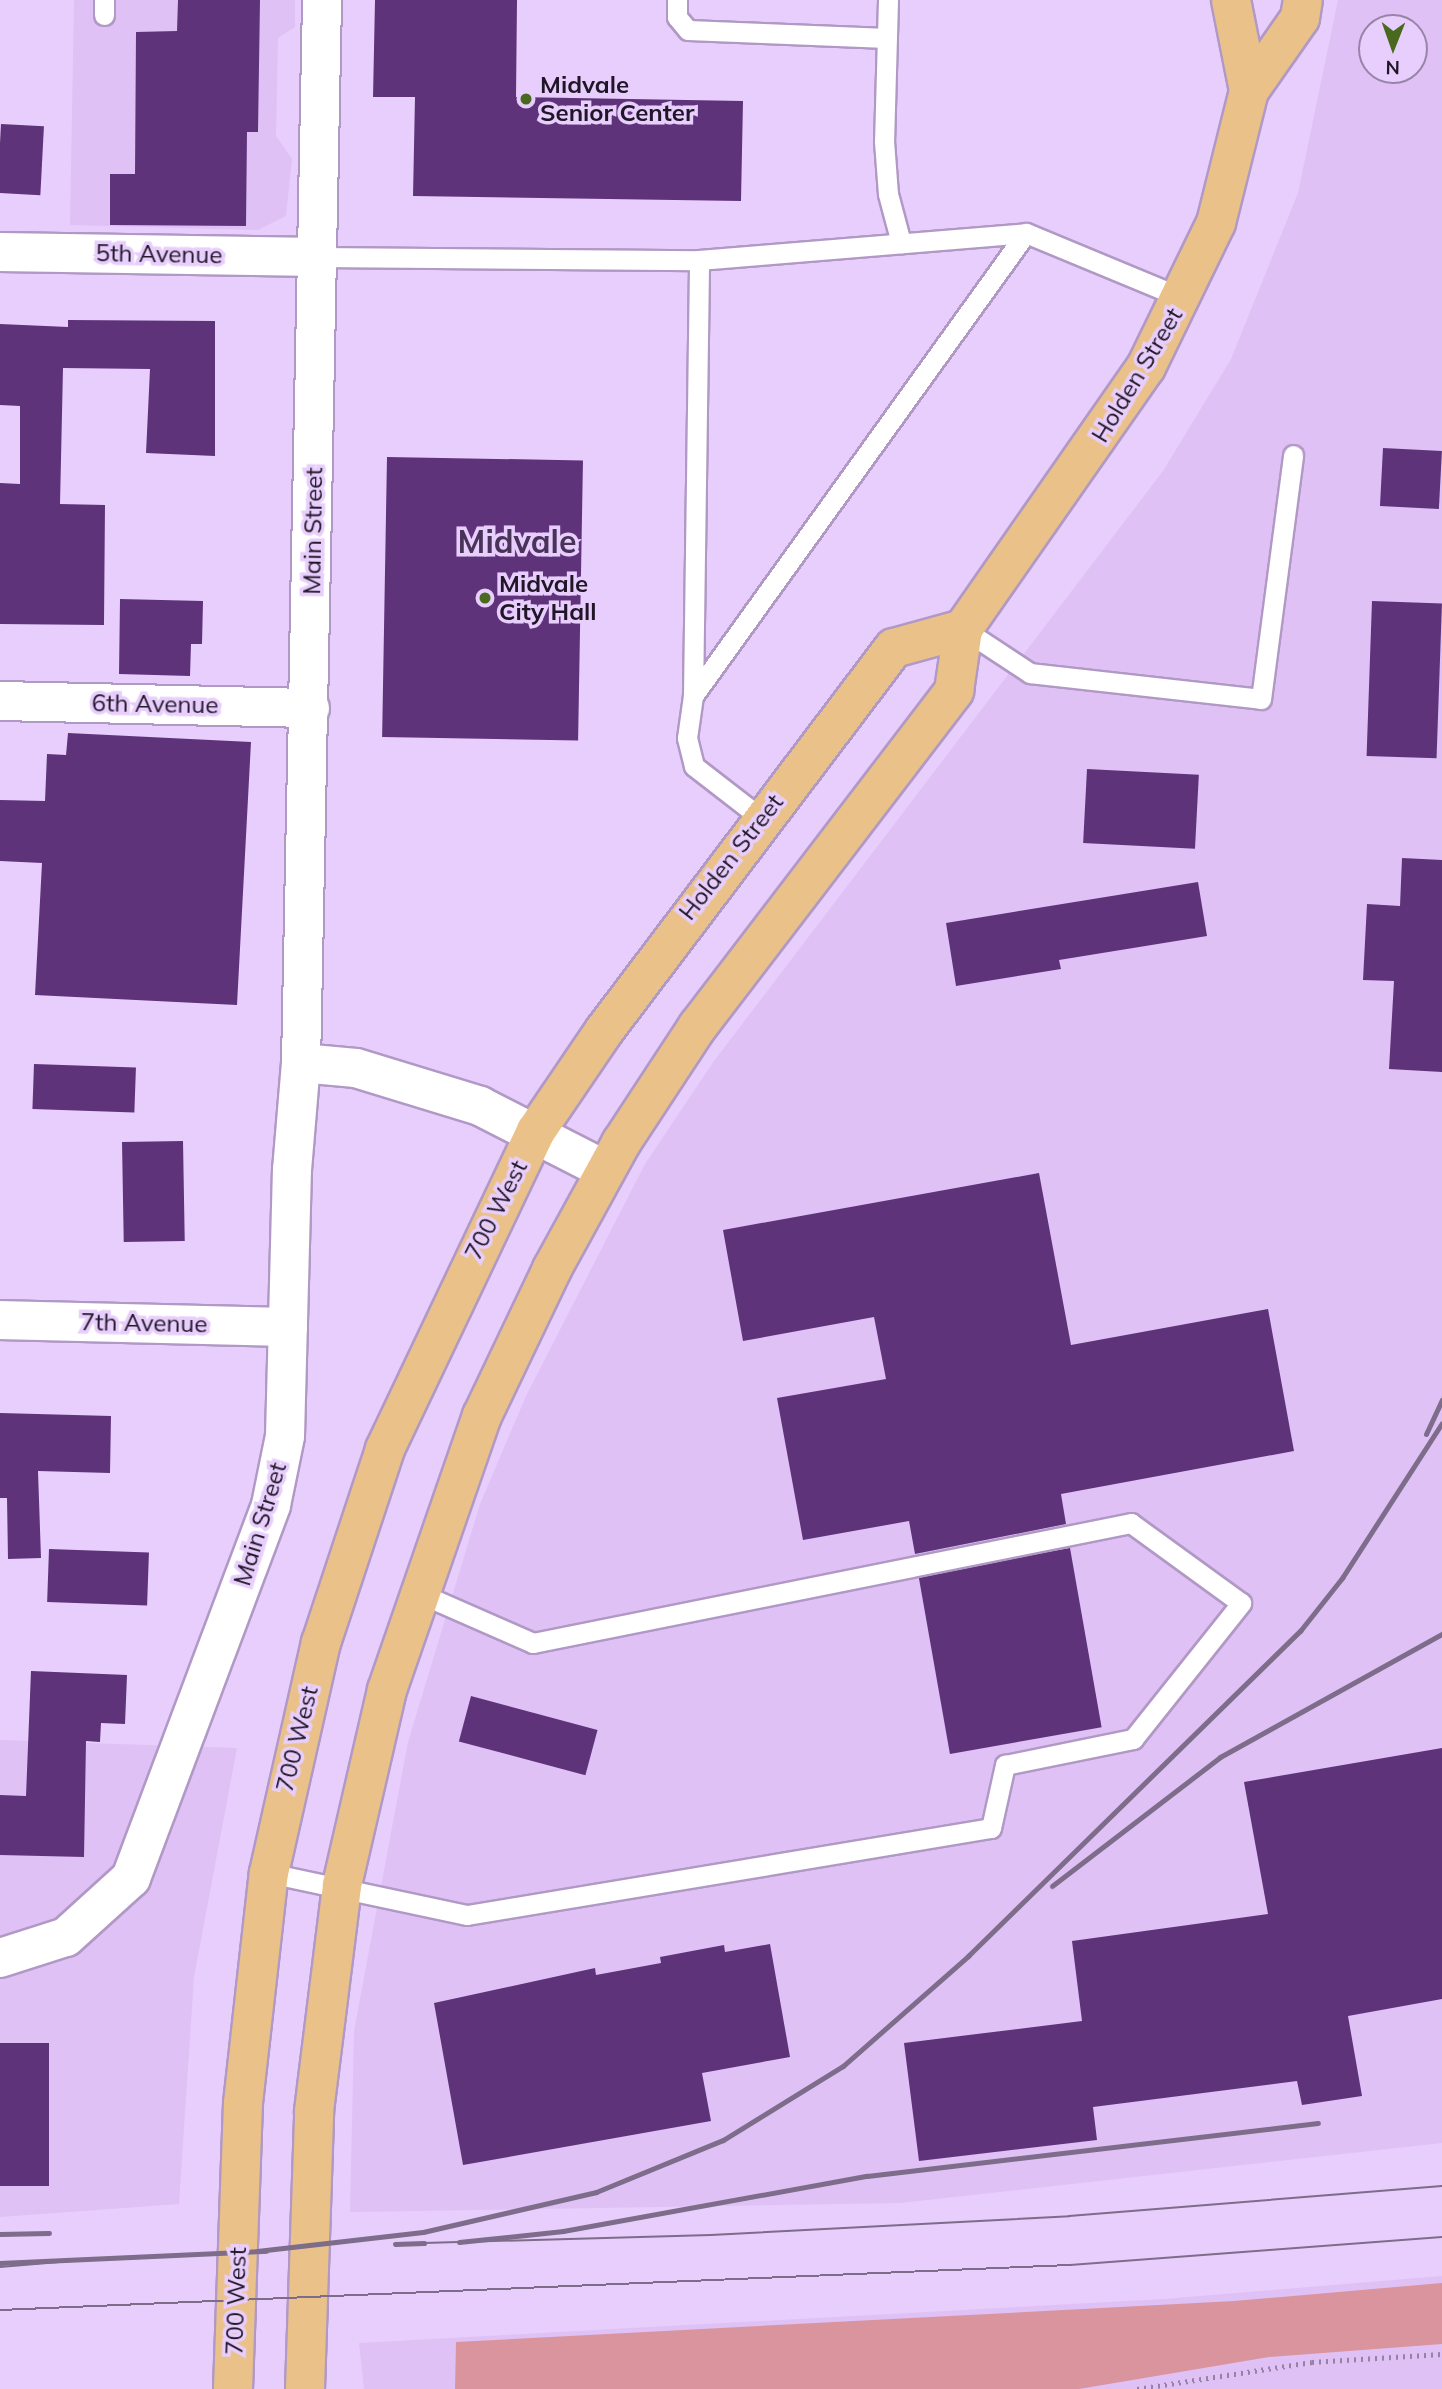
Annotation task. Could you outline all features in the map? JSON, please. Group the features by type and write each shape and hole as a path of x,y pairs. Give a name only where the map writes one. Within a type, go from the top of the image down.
{"main road":[{"name":"Holden Street","path":"1231,0 1249,91"},
{"name":"Holden Street","path":"606,1170 698,1026 954,691 963,629 1108,428 1183,298 1216,223 1249,91 1300,18 1303,0"},
{"name":"Holden Street","path":"536,1131 685,916 894,648 963,629"},
{"name":"700 West","path":"233,2389 243,2103 269,1873 321,1643 381,1461 443,1318 536,1131"},
{"path":"306,2389 314,2111 342,1885 387,1690 417,1592 482,1416 606,1170"}],"street":[{"name":"Main Street","path":"0,1958 66,1937 131,1878 271,1505 285,1436 301,1063 323,0"},
{"name":"5th Avenue","path":"0,252 318,257"},
{"name":"6th Avenue","path":"0,701 310,708"},
{"path":"301,1063 356,1068 414,1083 536,1131 606,1170"},
{"name":"7th Avenue","path":"0,1320 288,1327"}],"lane":[{"path":"677,0 677,17 688,30 887,38"},
{"path":"888,0 884,141 888,194 901,243"},
{"path":"318,257 699,260 1026,233 1183,298"},
{"path":"693,696 1026,233"},
{"path":"699,260 693,696 687,738 694,766 761,818"},
{"path":"963,629 1030,673 1261,699 1293,455"},
{"path":"269,1873 342,1885 467,1915 991,1828 1005,1765 1133,1739 1241,1603 1130,1523 533,1643 417,1592"}],"path":[{"path":"1138,2389 1312,2362 1442,2354"}],"shaded area":[{"path":"74,0 295,0 295,27 278,38 276,136 292,159 286,216 258,230 70,225"},
{"path":"1338,0 1442,0 1442,2143 900,2203 350,2212 354,2031 408,1742 480,1504 526,1396 645,1164 714,1061 1163,471 1231,359 1298,193"},
{"path":"0,1740 237,1748 194,1977 179,2204 0,2217"},
{"path":"1442,2276 1442,2389 364,2389 359,2343 1164,2299"},
{"path":"1442,2283 1442,2344 1269,2357 1079,2389 455,2389 456,2342 1234,2301"}],"building":[{"path":"178,0 260,0 258,132 247,132 246,226 110,225 110,174 135,174 136,32 177,31"},
{"name":"Midvale Senior Center","path":"375,0 517,0 516,97 743,101 741,201 413,196 415,97 373,97"},
{"path":"1,124 44,126 40,195 0,193"},
{"path":"68,320 215,321 215,456 146,453 150,369 63,368 60,504 105,505 104,625 0,624 0,483 20,484 20,406 0,405 0,324 68,327"},
{"path":"1383,448 1442,451 1439,509 1380,506"},
{"name":"Midvale City Hall","path":"387,457 583,460 578,740 382,737"},
{"path":"120,599 203,601 202,644 191,644 190,676 119,674"},
{"path":"1372,601 1442,603 1437,758 1367,756"},
{"path":"68,733 251,742 237,1005 35,995 42,863 0,861 0,800 45,801 47,754 66,755"},
{"path":"1087,769 1199,775 1195,849 1083,843"},
{"path":"1402,858 1442,860 1442,1072 1389,1069 1394,981 1363,980 1367,904 1400,906"},
{"path":"1198,882 1207,936 1059,960 1061,969 956,986 946,923"},
{"path":"34,1064 136,1068 134,1113 32,1109"},
{"path":"183,1141 185,1241 124,1242 122,1142"},
{"path":"1039,1173 1071,1345 1268,1309 1294,1451 1061,1494 1066,1524 915,1554 909,1521 803,1540 777,1398 886,1379 874,1317 743,1341 723,1230"},
{"path":"0,1413 111,1416 110,1473 38,1471 41,1558 8,1559 7,1498 0,1498"},
{"path":"1070,1548 1102,1727 950,1754 918,1575"},
{"path":"49,1549 149,1552 147,1605 47,1602"},
{"path":"31,1671 127,1675 125,1724 101,1723 100,1742 86,1741 84,1857 0,1855 0,1795 26,1796"},
{"path":"471,1696 598,1730 585,1775 459,1741"},
{"path":"1442,1748 1442,1999 1348,2016 1362,2096 1302,2105 1297,2081 1093,2107 1097,2140 919,2161 904,2043 1082,2021 1072,1941 1268,1914 1244,1782"},
{"path":"770,1944 790,2057 702,2073 711,2121 463,2165 434,2003 595,1968 596,1975 661,1963 660,1957 724,1945 725,1952"},
{"path":"0,2043 49,2043 49,2186 0,2186"}],"tram line":[{"path":"424,2243 711,2235 1069,2216 1442,2186"},
{"path":"0,2310 1071,2265 1442,2237"},
{"path":"0,2267 95,2259"}],"railway":[{"path":"1426,1434 1442,1399"},
{"path":"257,2251 423,2232 596,2192 723,2140 843,2066 968,1956 1300,1631 1342,1578 1442,1423"},
{"path":"1052,1886 1220,1757 1442,1634"},
{"path":"459,2242 563,2231 867,2176 1318,2123"},
{"path":"0,2234 49,2233"},
{"path":"395,2244 424,2243"},
{"path":"0,2263 266,2251"}],"place":[{"name":"Midvale Senior Center","path":"526,99"},
{"name":"Midvale City Hall","path":"485,598"}],"district":[{"name":"Midvale","path":"517,541"}]}
